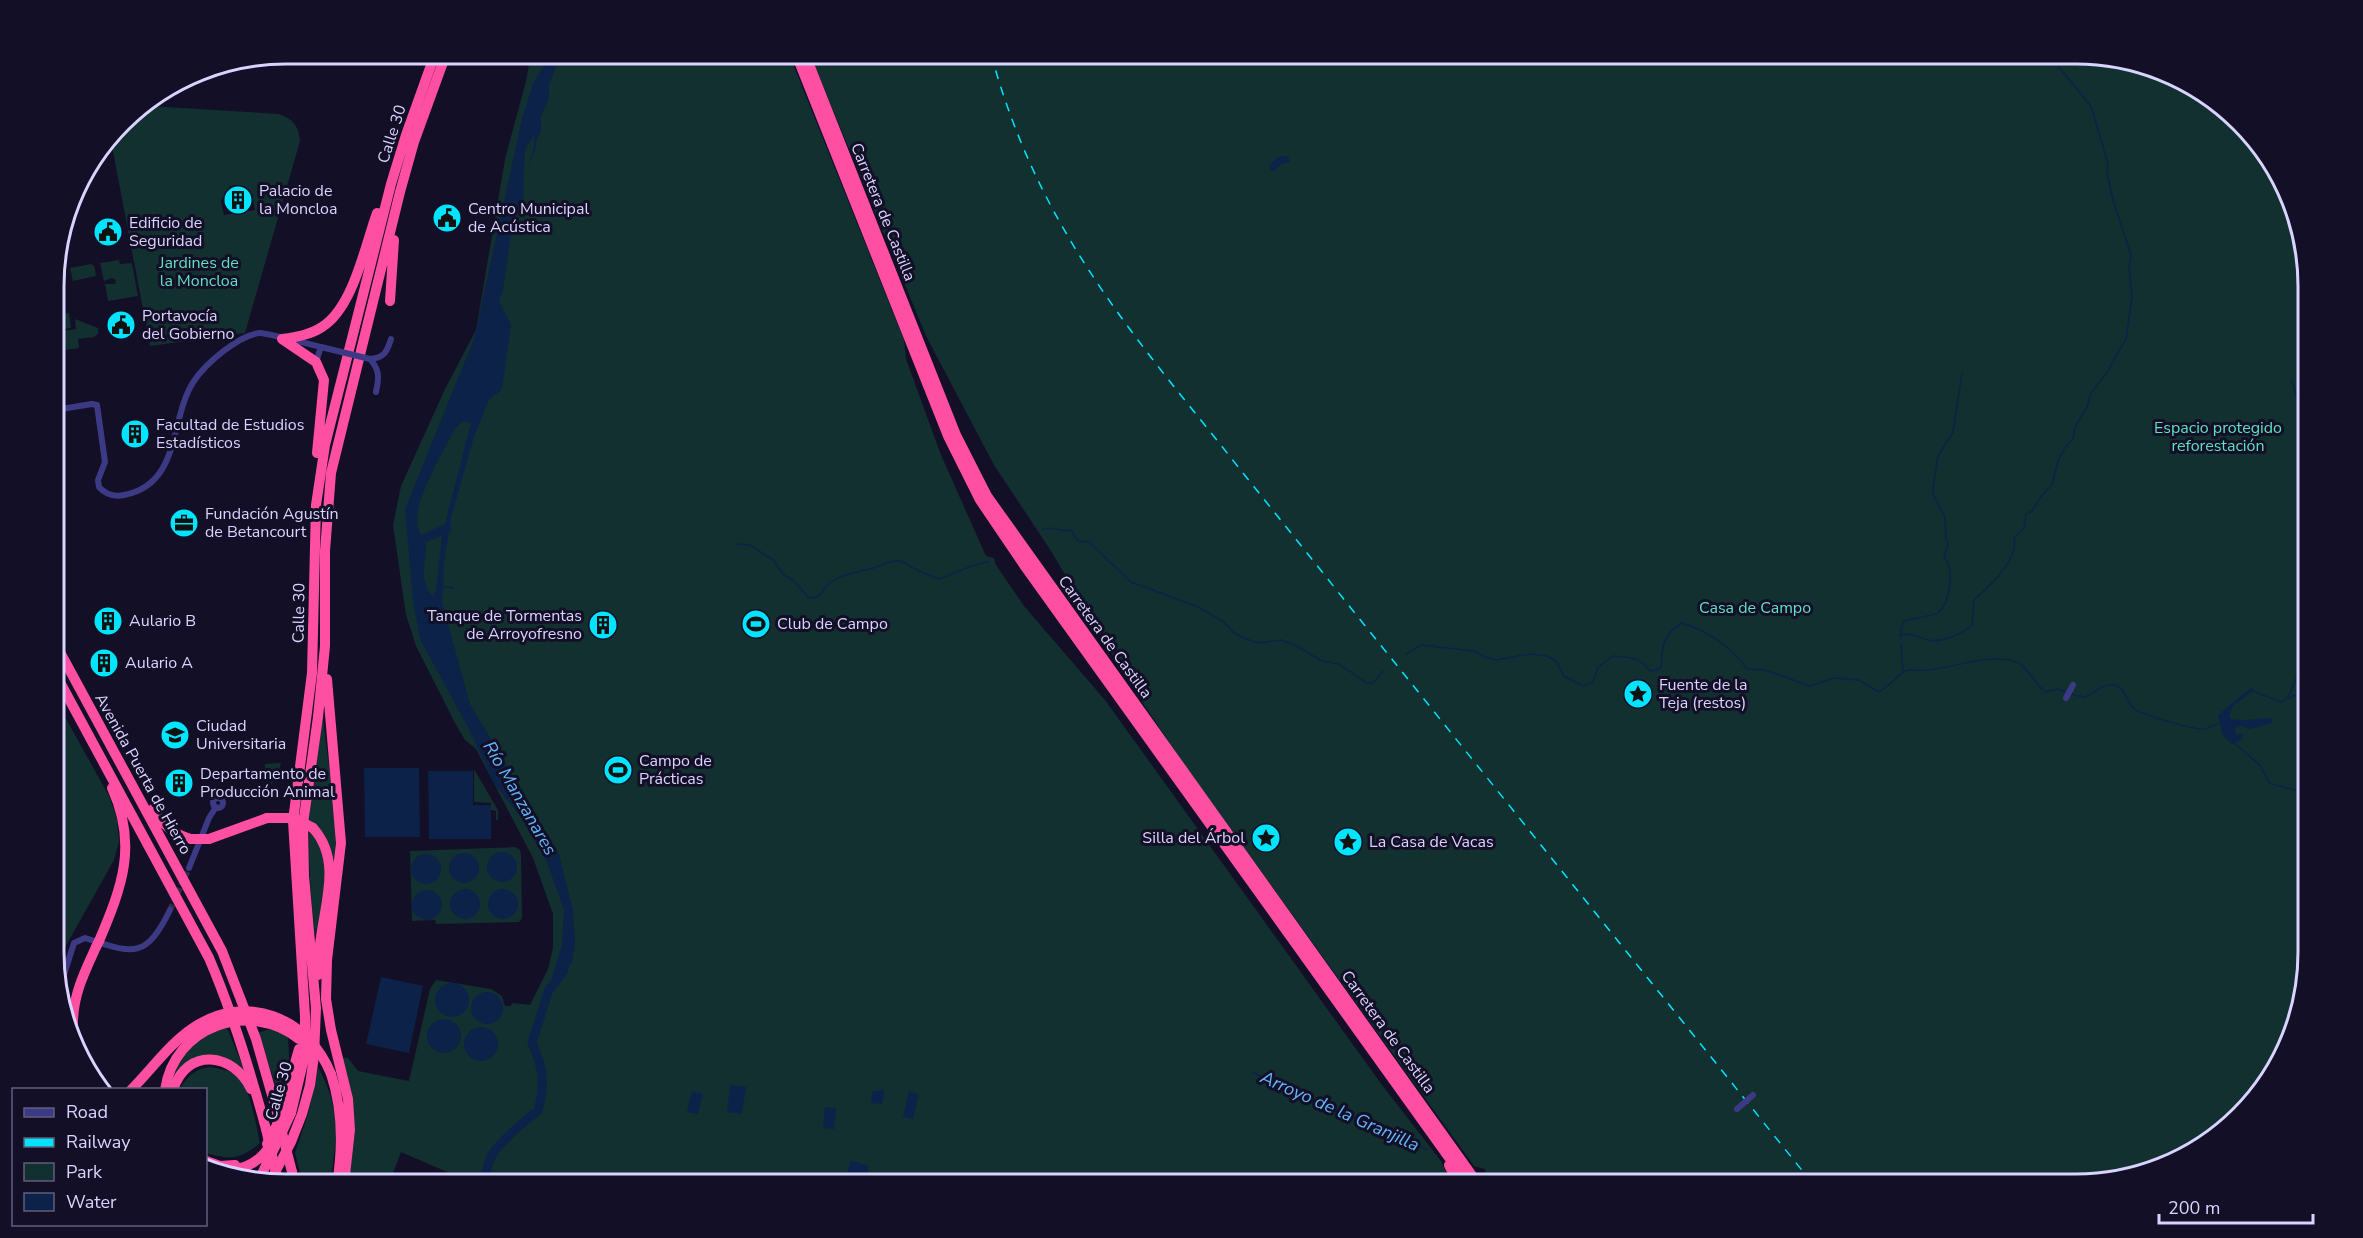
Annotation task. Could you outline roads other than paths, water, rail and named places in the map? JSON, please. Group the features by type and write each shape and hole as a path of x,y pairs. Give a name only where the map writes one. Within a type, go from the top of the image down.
{"highway":[{"name":"Calle 30","path":"263,1172 291,1113 300,1082 304,1054 305,1016 293,821 312,673 316,505 325,445 391,184 431,64"},
{"name":"Calle 30","path":"275,1173 291,1142 310,1085 315,1056 316,1008 304,876 303,824 325,646 325,551 331,473 336,443 414,142 442,64"},
{"name":"Carretera de Castilla","path":"800,64 966,476 1461,1174"},
{"name":"Carretera de Castilla","path":"809,64 956,435 999,522"},
{"path":"282,339 314,332 324,326 339,310 348,294 382,200 391,184"},
{"path":"390,301 395,213"},
{"path":"282,339 316,362 324,380 312,488 316,505"},
{"path":"325,551 334,501"},
{"name":"Carretera de Castilla","path":"1027,563 1471,1174"},
{"path":"325,646 341,843 327,960 326,999 348,1099 350,1130 345,1174"},
{"name":"Avenida Puerta de Hierro","path":"64,657 222,951 256,1039 292,1174"},
{"name":"Avenida Puerta de Hierro","path":"64,689 192,926 226,999 260,1105"},
{"path":"74,1014 78,988 114,905 123,876 126,838 115,794 83,734 77,712"},
{"path":"120,762 165,826 181,836 191,839 209,839 267,818 294,819 313,828 325,845 330,868 320,939 316,1008"},
{"path":"239,1168 255,1162 270,1146 288,1105 299,1049 290,859 293,849"},
{"path":"132,1088 190,1029 206,1020 236,1012 272,1016 295,1027 321,1054 329,1076 336,1114 336,1174"},
{"path":"165,1088 174,1063 189,1042 215,1025 239,1020 254,1019 290,1033 310,1051 329,1076"},
{"path":"228,1166 239,1165 253,1158 268,1143 285,1103 299,1049"},
{"path":"174,1088 180,1076 191,1064 204,1059 220,1060 233,1066 244,1076 260,1105 276,1173"},
{"path":"1408,1101 1453,1174"},
{"path":"1447,1140 1475,1174"}],"street":[{"path":"64,409 97,405 105,462 98,480 99,487 110,495 125,495 147,484 166,463 186,396 194,381 207,365 247,337 261,332 370,359 377,359 384,355 391,339"},
{"path":"316,362 321,348"},
{"path":"370,359 378,369 376,392"},
{"path":"2066,698 2073,685"},
{"path":"189,868 209,818 216,807"},
{"path":"65,970 74,943 85,938 118,950 142,946 155,937 170,910"},
{"path":"1737,1109 1755,1094"}],"water":[{"path":"545,64 555,64 549,86 549,98 541,116 541,131 529,166 534,147 534,135 525,150 523,199 518,204 518,213 513,221 503,290 499,301 511,325 502,389 489,400 474,437 451,518 444,563 442,602 470,704 559,854 573,911 575,943 572,962 561,979 552,977 562,946 564,910 547,862 521,817 495,785 470,731 420,639 413,600 405,509 474,339 522,119 533,84","holes":["463,421 471,423 442,535 436,590 433,596 424,579 426,548 418,527 419,505 455,429"]},
{"path":"1280,156 1288,157 1290,162 1281,164 1275,171 1271,171 1269,165"},
{"path":"2252,687 2254,690 2233,706 2229,716 2232,720 2273,719 2272,723 2250,729 2240,726 2235,728 2236,734 2243,734 2242,739 2232,744 2223,736 2218,715"},
{"path":"364,768 419,768 420,837 365,837"},
{"path":"428,771 473,771 473,805 491,805 491,839 429,839"},
{"path":"502,852 508,853 516,861 516,873 508,881 502,882 496,881 488,873 487,867 488,861 496,853"},
{"path":"464,853 470,854 478,862 478,874 470,882 464,883 458,882 450,874 449,868 450,862 458,854"},
{"path":"426,854 432,855 440,863 440,875 432,883 426,884 420,883 412,875 411,869 412,863 420,855"},
{"path":"465,889 471,890 479,898 479,910 471,918 465,919 459,918 451,910 450,904 451,898 459,890"},
{"path":"503,889 509,890 517,898 517,910 509,918 503,919 497,918 489,910 488,904 489,898 497,890"},
{"path":"427,890 433,891 441,899 441,911 433,919 427,920 421,919 413,911 412,905 413,899 421,891"},
{"path":"381,977 423,986 409,1053 366,1044"},
{"path":"452,983 464,988 469,1000 464,1012 452,1017 440,1012 435,1000 440,988"},
{"path":"487,992 499,996 503,1008 499,1020 487,1024 475,1020 471,1008 475,996"},
{"path":"444,1019 456,1024 461,1036 456,1048 444,1053 432,1048 427,1036 432,1024"},
{"path":"481,1027 493,1032 498,1044 493,1056 481,1061 469,1056 464,1044 469,1032"},
{"path":"730,1085 746,1087 742,1114 727,1112"},
{"path":"880,1089 885,1091 882,1104 871,1103 872,1091"},
{"path":"692,1091 703,1094 698,1114 687,1112"},
{"path":"909,1091 919,1094 913,1119 903,1117"},
{"path":"825,1107 836,1108 834,1129 823,1128"},
{"path":"851,1160 869,1166 867,1174 847,1174"}],"waterway":[{"path":"1900,635 1908,634 1933,641 1958,634 1972,625 1974,600 1995,580 2007,564 2012,555 2014,538 2024,528 2026,514 2032,511 2042,495 2052,485 2058,461 2064,449 2073,439 2075,427 2087,407 2091,393 2106,374 2126,339 2132,297 2129,269 2131,255 2113,200 2107,173 2108,164 2091,106 2056,64"},
{"path":"1901,639 1901,628 1904,621 1937,614 1948,595 1950,578 1944,557 1948,544 1945,517 1933,494 1933,487 1938,456 1953,432 1962,373"},
{"path":"2292,380 2298,402"},
{"name":"Río Manzanares","path":"414,543 447,528"},
{"path":"1043,529 1071,530 1078,541 1089,542 1131,582 1198,607 1224,622 1234,633 1246,639 1259,643 1281,640 1293,644 1322,661 1339,664 1367,683 1373,683 1383,671"},
{"path":"736,544 750,545 773,560 785,576 793,580 808,597 813,598 820,595 836,579 893,561 903,562 939,579 989,562"},
{"path":"442,586 453,588"},
{"path":"1406,654 1421,645 1474,651 1496,660 1530,654 1547,656 1556,661 1564,676 1583,686 1593,682 1598,667 1613,656 1634,659 1643,663 1650,671 1657,670 1661,667 1663,647 1667,636 1682,623 1718,641 1747,669 1765,670 1810,686 1834,678 1859,680 1879,692 1905,671 1928,670 1995,659 2017,662 2045,692 2058,689 2066,692"},
{"path":"1901,644 1903,673"},
{"path":"2288,697 2298,674"},
{"path":"2070,694 2084,697 2103,687 2115,685 2122,690 2134,709 2147,715 2200,729 2218,724"},
{"path":"2253,691 2281,702 2298,696"},
{"path":"2234,743 2260,765 2269,783 2298,791"},
{"name":"Río Manzanares","path":"486,1174 495,1150 538,1111 542,1093 542,1077 532,1043 548,992 564,970"},
{"name":"Arroyo de la Granjilla","path":"1252,1072 1324,1106 1428,1150"}],"tunnel":[{"path":"170,910 189,868"}],"railway":[{"path":"994,64 1008,109 1029,161 1078,254 1107,298 1172,384 1805,1174"}],"place":[{"name":"Palacio de la Moncloa","path":"238,200"},
{"name":"Centro Municipal de Acústica","path":"447,218"},
{"name":"Edificio de Seguridad","path":"108,232"},
{"name":"Portavocía del Gobierno","path":"121,325"},
{"name":"Facultad de Estudios Estadísticos","path":"135,434"},
{"name":"Fundación Agustín de Betancourt","path":"184,523"},
{"name":"Aulario B","path":"108,621"},
{"name":"Club de Campo","path":"756,624"},
{"name":"Tanque de Tormentas de Arroyofresno","path":"603,625"},
{"name":"Aulario A","path":"104,663"},
{"name":"Fuente de la Teja (restos)","path":"1638,694"},
{"name":"Ciudad Universitaria","path":"175,735"},
{"name":"Campo de Prácticas","path":"618,770"},
{"name":"Departamento de Producción Animal","path":"179,783"},
{"name":"Silla del Árbol","path":"1266,838"},
{"name":"La Casa de Vacas","path":"1348,842"}],"park label":[{"name":"Jardines de la Moncloa","path":"199,272"},
{"name":"Espacio protegido reforestación","path":"2218,437"},
{"name":"Casa de Campo","path":"1755,608"}]}
